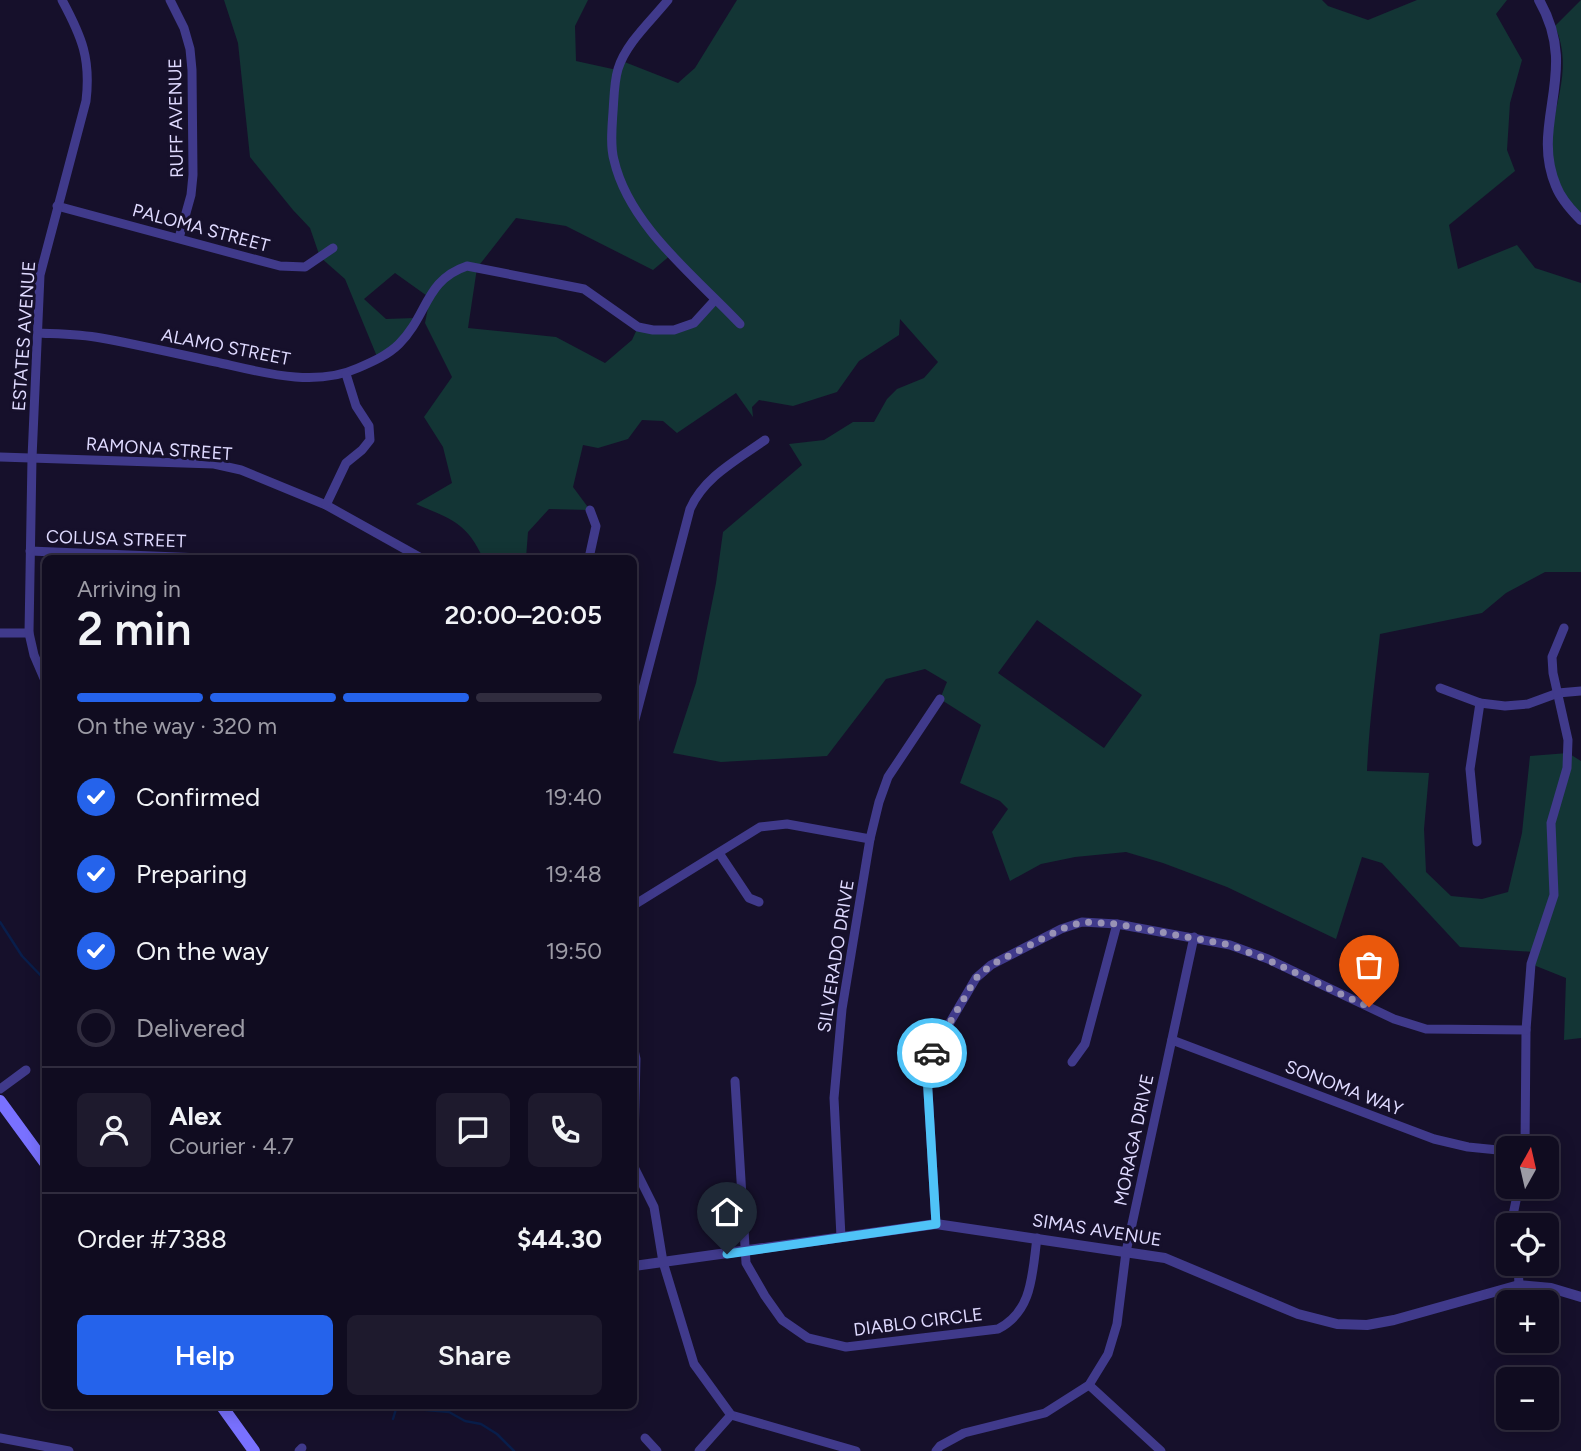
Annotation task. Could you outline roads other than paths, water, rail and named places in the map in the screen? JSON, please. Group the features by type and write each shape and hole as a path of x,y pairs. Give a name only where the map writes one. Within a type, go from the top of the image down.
{"main road":[{"path":"0,1101 42,1159"},
{"path":"223,1409 254,1451"}],"street":[{"name":"ESTATES AVENUE","path":"42,674 29,633 32,458 40,275 86,101 88,75 82,40 62,0"},
{"name":"RUFF AVENUE","path":"170,0 184,27 192,70 193,175 191,195 179,238"},
{"path":"668,0 630,46 618,70 612,124 613,159 629,199 650,229 715,301 740,324"},
{"path":"1539,0 1550,15 1560,37 1564,59 1564,78 1550,161 1555,185 1581,220"},
{"name":"PALOMA STREET","path":"57,206 280,266 305,267 333,248"},
{"name":"ALAMO STREET","path":"37,333 99,337 280,376 320,378 346,374 378,359 399,344 417,320 433,289 450,272 467,266 584,289 638,327 653,330 674,330 694,323 715,301"},
{"path":"326,505 346,463 370,440 369,426 356,405 346,374"},
{"path":"637,712 695,497 702,486 765,440"},
{"name":"RAMONA STREET","path":"0,457 214,464 242,470 326,505 416,555"},
{"path":"590,510 596,526 590,555"},
{"name":"COLUSA STREET","path":"30,551 128,555"},
{"path":"1525,1136 1526,1030 1531,964 1554,895 1551,823 1567,768 1568,740 1552,657 1564,628"},
{"path":"0,633 29,633"},
{"path":"1440,688 1480,703 1505,706 1528,704 1558,693 1581,691"},
{"name":"SILVERADO DRIVE","path":"842,1237 834,1098 842,1009 870,839 888,777 940,699"},
{"path":"1477,842 1469,769 1480,703"},
{"path":"637,903 760,827 787,824 870,839"},
{"path":"719,853 749,898 760,901"},
{"path":"936,1224 927,1075 932,1053 976,978 991,965 1061,929 1082,922 1117,924 1230,945 1394,1019 1426,1029 1526,1030"},
{"path":"1072,1062 1085,1044 1117,924"},
{"name":"MORAGA DRIVE","path":"936,1451 964,1433 1045,1413 1089,1385 1108,1354 1117,1324 1126,1252 1194,937"},
{"name":"SONOMA WAY","path":"1172,1040 1434,1139 1496,1150"},
{"path":"0,1089 26,1070"},
{"name":"DIABLO CIRCLE","path":"735,1081 746,1263 782,1320 808,1338 846,1347 998,1329 1012,1322 1024,1306 1037,1238"},
{"path":"637,1173 654,1207 663,1262 694,1364 731,1415 856,1451"},
{"name":"SIMAS AVENUE","path":"637,1266 936,1224 1166,1258 1298,1314 1337,1324 1367,1325 1394,1320 1519,1285 1551,1288 1581,1297"},
{"path":"1518,1276 1519,1285"},
{"path":"1089,1385 1161,1451"},
{"path":"699,1451 731,1415"},
{"path":"0,1438 69,1451"},
{"path":"645,1438 657,1451"}],"waterway":[{"path":"0,922 22,956 42,977"},
{"path":"393,1419 396,1409"},
{"path":"416,1409 449,1412 465,1421 481,1424 497,1434 514,1451"}]}
